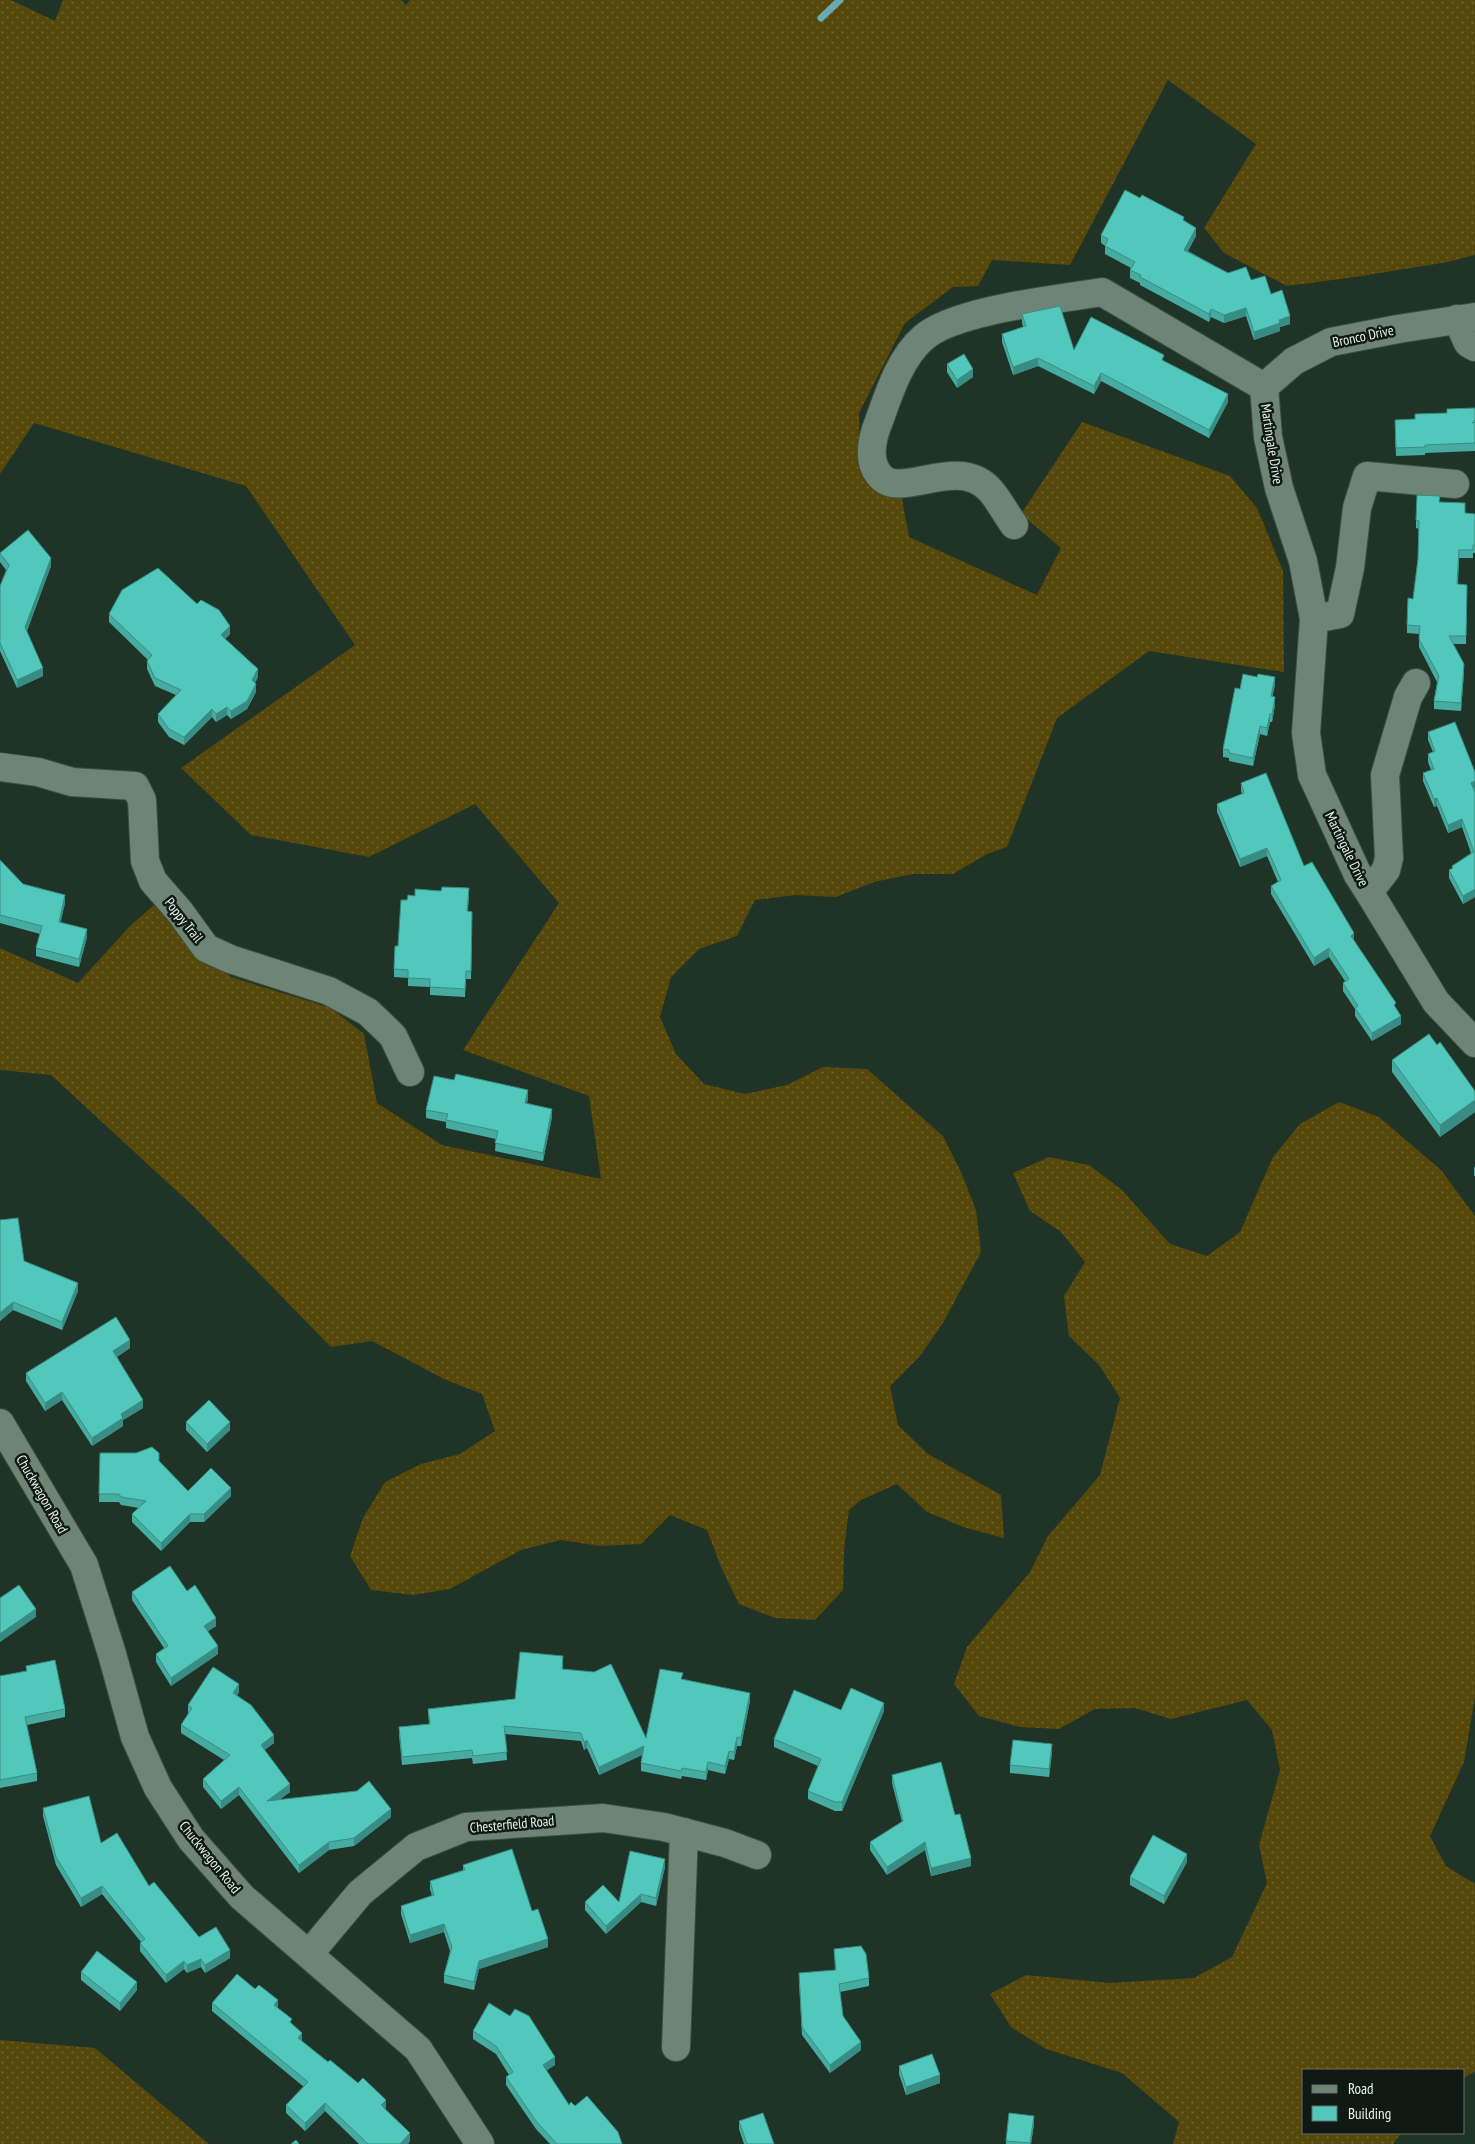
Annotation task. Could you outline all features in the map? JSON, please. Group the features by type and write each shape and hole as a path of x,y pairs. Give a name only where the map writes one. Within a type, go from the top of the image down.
{"street":[{"name":"Martingale Drive","path":"1014,525 989,489 970,478 951,475 896,484 882,478 874,464 871,442 887,399 908,355 924,337 952,322 997,310 1102,292 1264,387 1268,437 1279,488 1304,561 1314,619 1306,733 1312,775 1368,892 1436,1002 1475,1043"},
{"path":"1466,318 1468,342 1475,347"},
{"name":"Bronco Drive","path":"1264,387 1294,361 1331,342 1466,318"},
{"path":"1314,619 1340,614 1350,568 1357,508 1367,476 1455,484"},
{"path":"1368,892 1386,870 1389,858 1385,775 1408,697 1416,683"},
{"name":"Poppy Trail","path":"0,767 38,772 72,782 135,786 142,800 145,861 152,881 180,912 206,948 230,960 329,991 368,1012 393,1036 410,1072"},
{"name":"Chuckwagon Road","path":"0,1422 84,1565 112,1654 135,1737 158,1788 191,1839 242,1897 418,2049 480,2144"},
{"name":"Chesterfield Road","path":"310,1954 360,1893 416,1847 466,1828 603,1818 684,1832 725,1842 758,1855"},
{"path":"676,2047 684,1832"}],"shaded area":[{"path":"0,0 11,0 55,21 63,0 401,0 406,5 410,0 1475,0 1475,255 1448,262 1287,286 1224,253 1204,228 1256,144 1168,80 1070,265 992,260 978,286 953,287 905,323 859,413 860,456 901,493 909,537 1037,595 1061,548 1021,514 1082,422 1230,476 1257,508 1283,571 1284,672 1149,651 1057,718 1007,847 987,854 953,874 913,874 874,882 836,897 796,895 755,900 737,936 699,949 671,977 660,1017 676,1054 704,1084 745,1094 787,1085 823,1067 867,1069 943,1136 961,1172 976,1210 981,1252 943,1323 920,1356 890,1386 898,1425 928,1454 1001,1495 1004,1538 966,1528 927,1512 897,1484 861,1500 849,1510 844,1550 843,1590 815,1620 775,1618 739,1604 721,1567 707,1530 670,1515 641,1544 600,1546 561,1540 521,1550 450,1589 413,1595 371,1590 350,1556 363,1518 385,1482 421,1464 460,1454 495,1431 482,1394 444,1379 372,1341 331,1347 193,1206 51,1075 0,1070 0,948 78,983 131,925 155,904 179,930 231,977 331,1008 364,1034 377,1103 442,1145 601,1179 589,1096 463,1050 559,903 475,804 369,857 251,835 181,768 355,645 246,486 34,423 0,474"},
{"path":"1339,1102 1379,1117 1441,1170 1475,1216 1475,1697 1464,1762 1430,1836 1446,1866 1475,1884 1475,2071 1465,2077 1465,2069 1302,2069 1302,2134 1400,2134 1393,2144 1173,2144 1179,2122 1122,2073 1046,2049 1011,2027 990,1994 1026,1975 1110,1983 1194,1978 1232,1957 1267,1883 1259,1845 1280,1770 1272,1730 1247,1700 1171,1719 1135,1708 1095,1709 1059,1729 1020,1727 979,1716 954,1684 967,1647 1030,1572 1048,1536 1100,1475 1120,1398 1099,1365 1069,1336 1064,1296 1085,1262 1061,1232 1030,1211 1013,1173 1049,1157 1089,1165 1122,1190 1170,1244 1207,1256 1240,1232 1273,1157 1300,1124"},
{"path":"0,2040 95,2048 209,2144 0,2144"}],"building":[{"path":"1125,190 1140,198 1142,195 1184,217 1183,220 1196,228 1184,250 1228,273 1246,267 1251,280 1265,276 1271,294 1282,290 1290,316 1279,320 1280,323 1254,332 1246,308 1224,315 1211,309 1209,314 1130,270 1135,262 1105,246 1108,239 1101,235"},
{"path":"1060,306 1074,350 1091,317 1164,355 1162,360 1228,394 1209,430 1101,373 1094,386 1038,358 1013,367 1002,334 1026,326 1022,314"},
{"path":"964,354 973,369 957,380 947,364"},
{"path":"1475,408 1475,420 1472,423 1475,422 1475,443 1396,448 1395,420 1415,419 1415,414 1447,413 1447,409"},
{"path":"1417,495 1440,496 1439,502 1465,503 1465,513 1475,514 1475,545 1473,545 1473,550 1459,550 1457,584 1467,585 1466,636 1449,636 1464,664 1461,703 1434,701 1439,676 1419,639 1420,626 1407,625 1408,598 1413,599 1418,559 1419,521 1416,520"},
{"path":"28,530 51,558 25,627 43,668 17,680 0,643 0,586 9,565 0,553"},
{"path":"158,568 197,604 201,600 219,610 230,626 221,635 258,669 252,680 256,684 247,701 231,711 227,707 216,714 212,709 184,737 169,729 158,714 181,690 155,678 147,661 152,655 109,614 122,590"},
{"path":"1243,674 1257,677 1258,674 1275,677 1271,696 1275,697 1272,714 1270,714 1267,728 1260,726 1253,758 1229,753 1229,750 1223,749 1235,688 1240,689"},
{"path":"1455,722 1475,772 1475,781 1471,783 1475,792 1475,889 1463,896 1449,870 1474,852 1462,819 1448,825 1437,798 1434,799 1423,773 1434,769 1428,754 1435,751 1428,732"},
{"path":"1266,773 1304,866 1312,862 1354,933 1351,936 1396,1003 1394,1005 1401,1016 1372,1033 1355,1008 1358,1006 1343,983 1349,979 1329,948 1314,958 1271,886 1281,880 1267,848 1240,859 1217,804 1244,793 1241,783"},
{"path":"0,860 23,884 65,895 59,922 87,929 79,959 36,948 42,926 0,915"},
{"path":"442,887 469,888 467,911 472,912 471,971 466,971 465,989 430,987 430,979 408,978 408,970 394,969 395,946 398,946 401,900 407,900 408,895 415,896 415,889 441,891"},
{"path":"1429,1034 1437,1045 1440,1042 1475,1091 1475,1100 1440,1125 1392,1060"},
{"path":"456,1074 528,1090 525,1103 552,1109 543,1153 495,1143 498,1131 446,1120 448,1114 426,1110 434,1076 454,1080"},
{"path":"18,1218 24,1261 78,1283 62,1322 13,1302 0,1313 0,1220"},
{"path":"116,1317 130,1340 113,1351 143,1400 121,1414 123,1418 92,1438 62,1392 45,1403 26,1373"},
{"path":"209,1400 230,1422 207,1444 186,1422"},
{"path":"152,1447 159,1453 159,1461 188,1491 211,1468 231,1488 204,1514 190,1514 161,1543 132,1514 146,1501 121,1497 119,1494 99,1494 100,1453 136,1453"},
{"path":"170,1566 187,1591 195,1585 216,1618 204,1626 218,1646 171,1678 156,1654 168,1646 132,1592"},
{"path":"19,1585 36,1609 0,1634 0,1598"},
{"path":"520,1652 563,1656 562,1669 594,1672 611,1664 646,1738 660,1669 683,1673 681,1679 750,1693 741,1738 737,1737 734,1752 729,1751 725,1766 708,1762 706,1772 682,1768 681,1771 641,1763 644,1746 599,1767 587,1740 584,1742 581,1733 504,1726 507,1752 473,1756 472,1750 402,1757 399,1727 430,1724 428,1709 515,1699"},
{"path":"55,1660 65,1709 25,1717 37,1773 0,1780 0,1676 27,1671 26,1666"},
{"path":"213,1667 239,1684 233,1693 251,1705 274,1735 261,1745 290,1784 267,1801 357,1791 369,1781 391,1809 354,1838 329,1842 299,1865 239,1787 221,1801 203,1779 230,1755 181,1725 192,1708 188,1705"},
{"path":"851,1688 884,1703 842,1802 835,1802 808,1791 821,1759 774,1739 794,1690 841,1710"},
{"path":"1013,1740 1052,1744 1049,1769 1010,1765"},
{"path":"941,1762 955,1815 960,1814 971,1858 931,1868 925,1842 887,1867 870,1842 903,1821 892,1775"},
{"path":"89,1796 101,1843 117,1833 149,1886 154,1882 199,1937 216,1927 230,1950 205,1965 201,1959 187,1965 184,1961 166,1975 140,1943 145,1939 102,1886 81,1898 56,1857 43,1808"},
{"path":"1153,1835 1187,1854 1164,1896 1130,1877"},
{"path":"512,1849 532,1911 538,1909 548,1939 479,1961 474,1982 444,1975 452,1947 444,1924 410,1935 401,1906 434,1895 430,1881 465,1870 463,1865"},
{"path":"630,1851 665,1859 656,1898 641,1894 606,1926 585,1902 603,1885 619,1902"},
{"path":"861,1946 866,1954 869,1978 839,1984 843,2016 861,2042 830,2065 802,2027 799,1973 836,1970 834,1949"},
{"path":"97,1951 137,1982 120,2003 81,1972"},
{"path":"237,1974 255,1989 259,1985 278,2000 274,2005 292,2019 290,2022 302,2033 298,2038 328,2062 330,2060 358,2083 363,2078 386,2100 381,2105 410,2133 400,2144 368,2144 325,2103 305,2123 286,2105 308,2082 212,2003"},
{"path":"489,2003 510,2016 515,2009 529,2016 555,2057 543,2065 569,2105 571,2102 575,2106 587,2096 618,2132 622,2144 557,2144 536,2121 506,2077 513,2072 496,2046 473,2031"},
{"path":"932,2054 940,2075 906,2087 899,2066"},
{"path":"763,2113 774,2144 747,2144 739,2121"},
{"path":"1009,2113 1034,2116 1030,2143 1006,2141"},
{"path":"296,2140 299,2144 291,2144"}],"waterway":[{"path":"821,18 840,0"}]}
